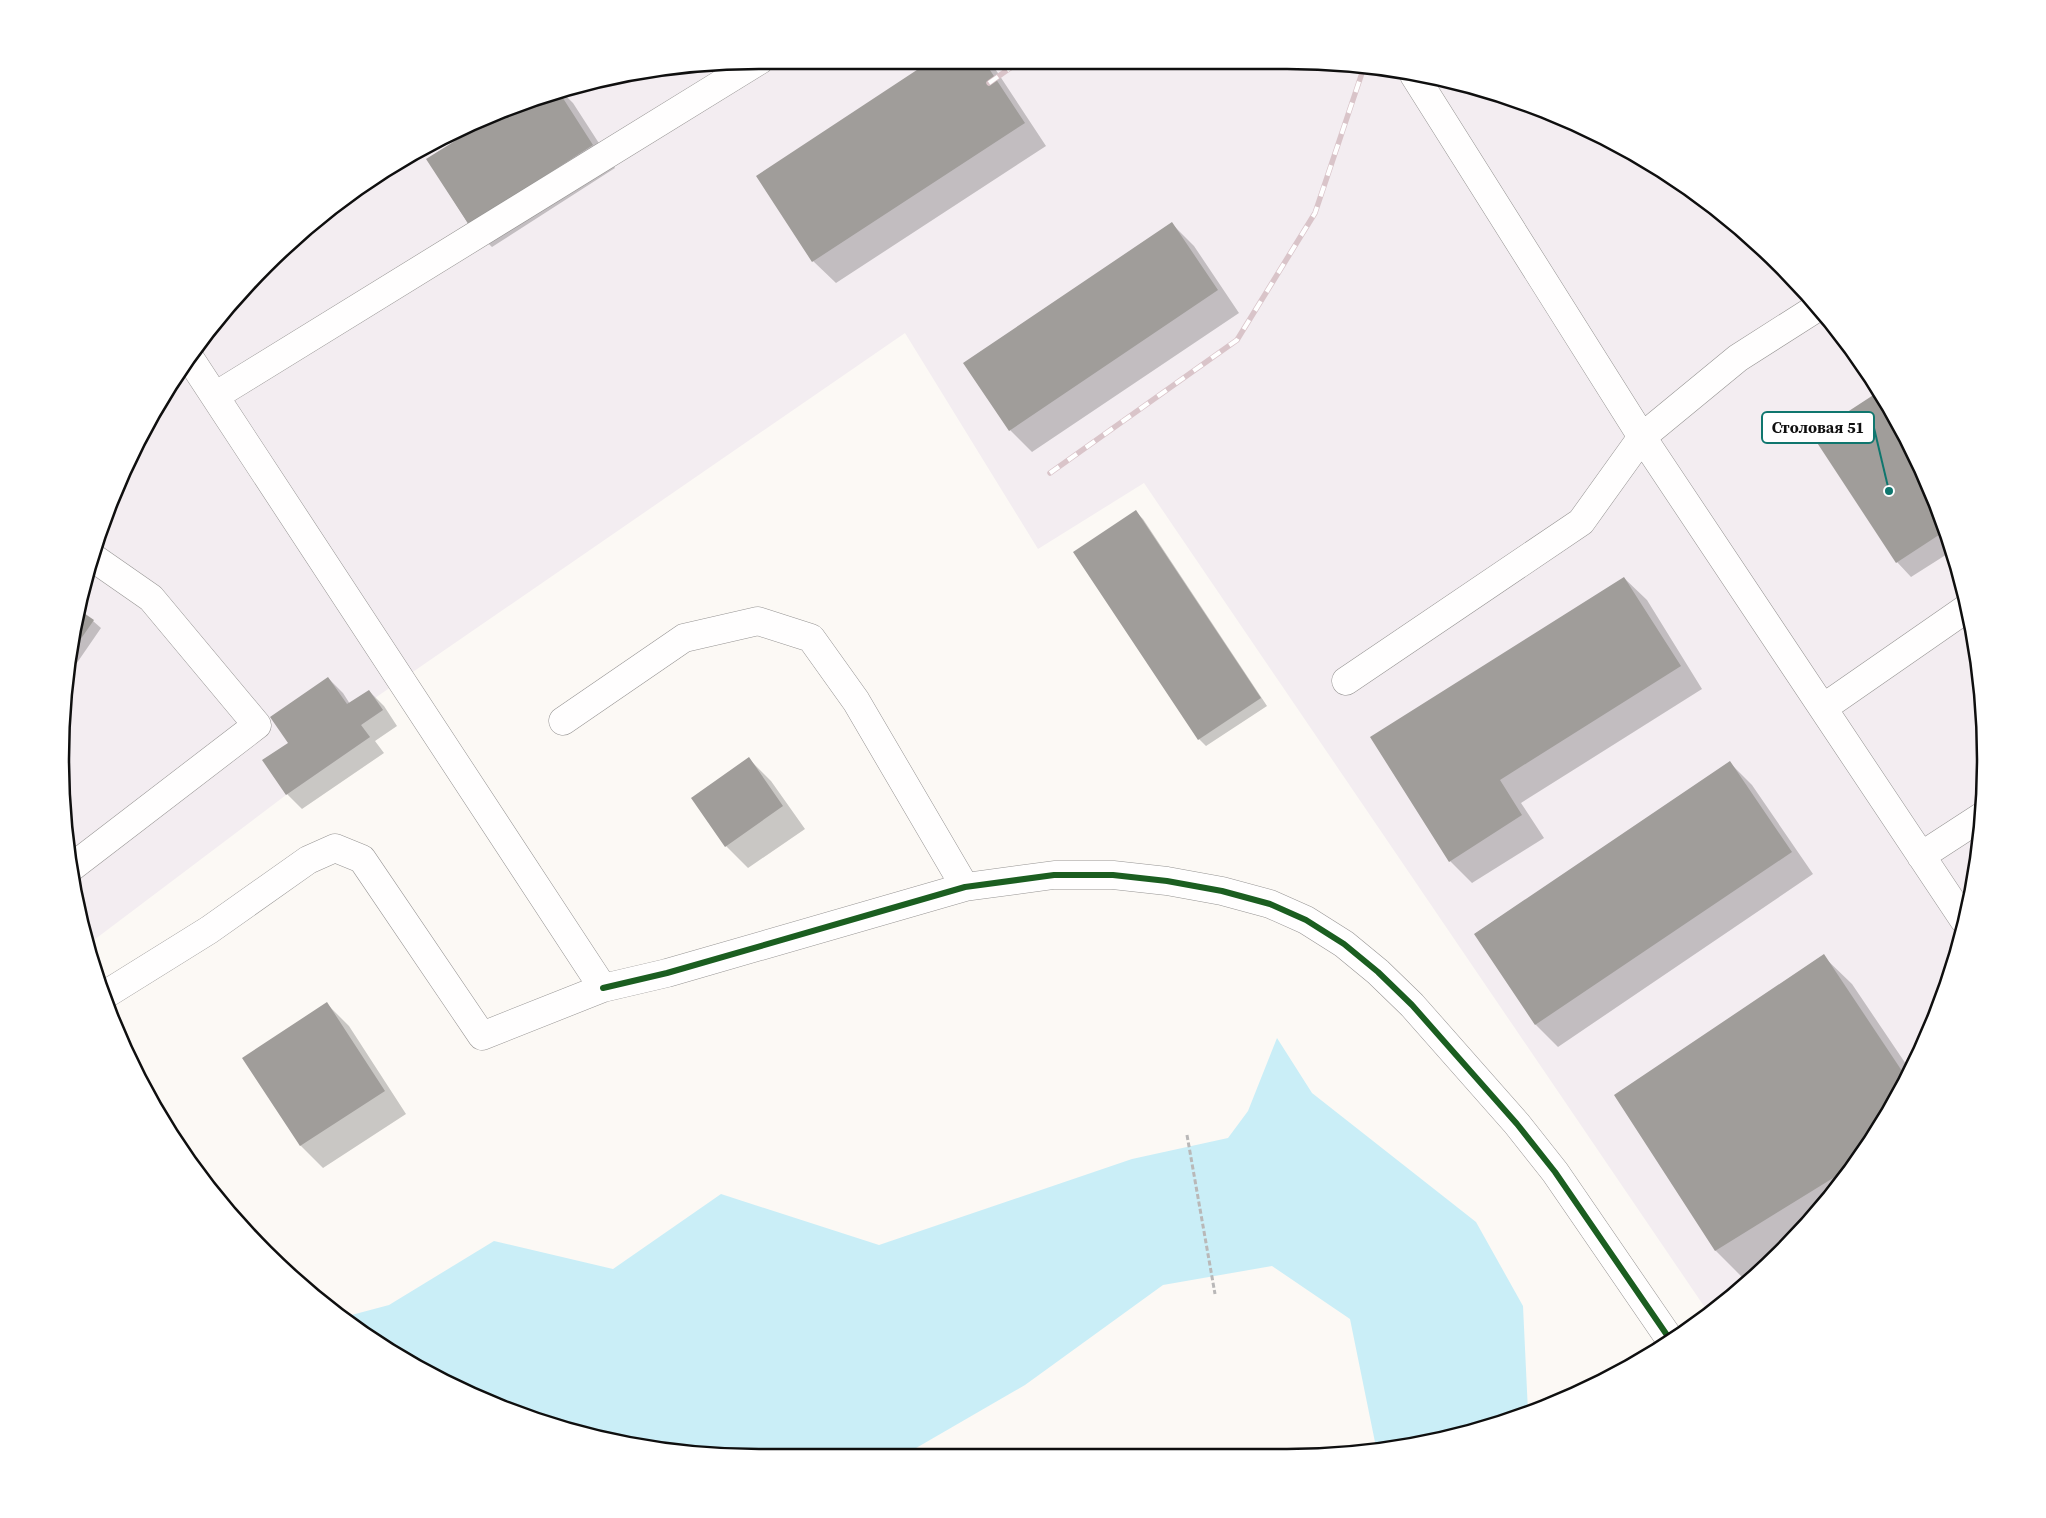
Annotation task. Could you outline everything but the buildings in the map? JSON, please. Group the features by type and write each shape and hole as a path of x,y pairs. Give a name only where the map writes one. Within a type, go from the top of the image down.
{"street":[{"path":"215,396 745,69"},
{"path":"1418,81 1642,437 1960,913"},
{"path":"1346,681 1581,522 1642,437 1738,358 1812,311"},
{"path":"193,364 603,988"},
{"path":"77,863 258,725 151,598 98,561"},
{"path":"1823,708 1961,612"},
{"path":"562,720 684,638 758,621 811,638 856,701 965,887"},
{"path":"1921,856 1974,822"},
{"path":"109,992 210,930 308,860 335,848 362,859 482,1036 603,988 667,973 965,887 1054,875 1112,875 1167,881 1222,891 1270,904 1306,920 1344,944 1378,972 1412,1005 1517,1124 1555,1172 1667,1335"}],"path":[{"path":"1187,1135 1216,1294"}],"shaded area":[{"path":"714,70 1332,70 1422,82 1466,92 1509,105 1551,121 1592,140 1632,161 1670,185 1707,211 1742,240 1806,304 1835,339 1861,376 1885,414 1906,454 1925,495 1941,537 1954,580 1964,624 1976,714 1976,804 1964,894 1954,938 1941,981 1925,1023 1885,1104 1835,1179 1775,1247 1742,1278 1705,1308 1144,483 1038,549 905,333 375,698 383,710 361,725 370,737 286,795 93,941 82,894 70,804 70,714 75,669 82,624 92,580 105,537 121,495 161,414 211,339 271,271 339,211 414,161 495,121 537,105 580,92 624,82"}],"water":[{"path":"1277,1038 1312,1093 1476,1222 1523,1306 1528,1406 1466,1426 1422,1436 1375,1443 1350,1319 1272,1266 1163,1285 1025,1385 914,1449 714,1448 624,1436 580,1426 537,1413 495,1397 454,1378 414,1357 351,1315 389,1305 494,1241 613,1269 721,1194 879,1245 1132,1159 1228,1138 1248,1111"}],"railway":[{"path":"989,83 1009,69"},
{"path":"1050,473 1237,340 1315,213 1362,73"}],"cycle path":[{"path":"603,988 667,973 965,887 1054,875 1113,875 1167,881 1222,891 1270,904 1306,920 1344,944 1378,972 1412,1005 1517,1124 1555,1172 1667,1335"}],"place":[{"name":"Столовая 51","path":"1889,491"}]}
